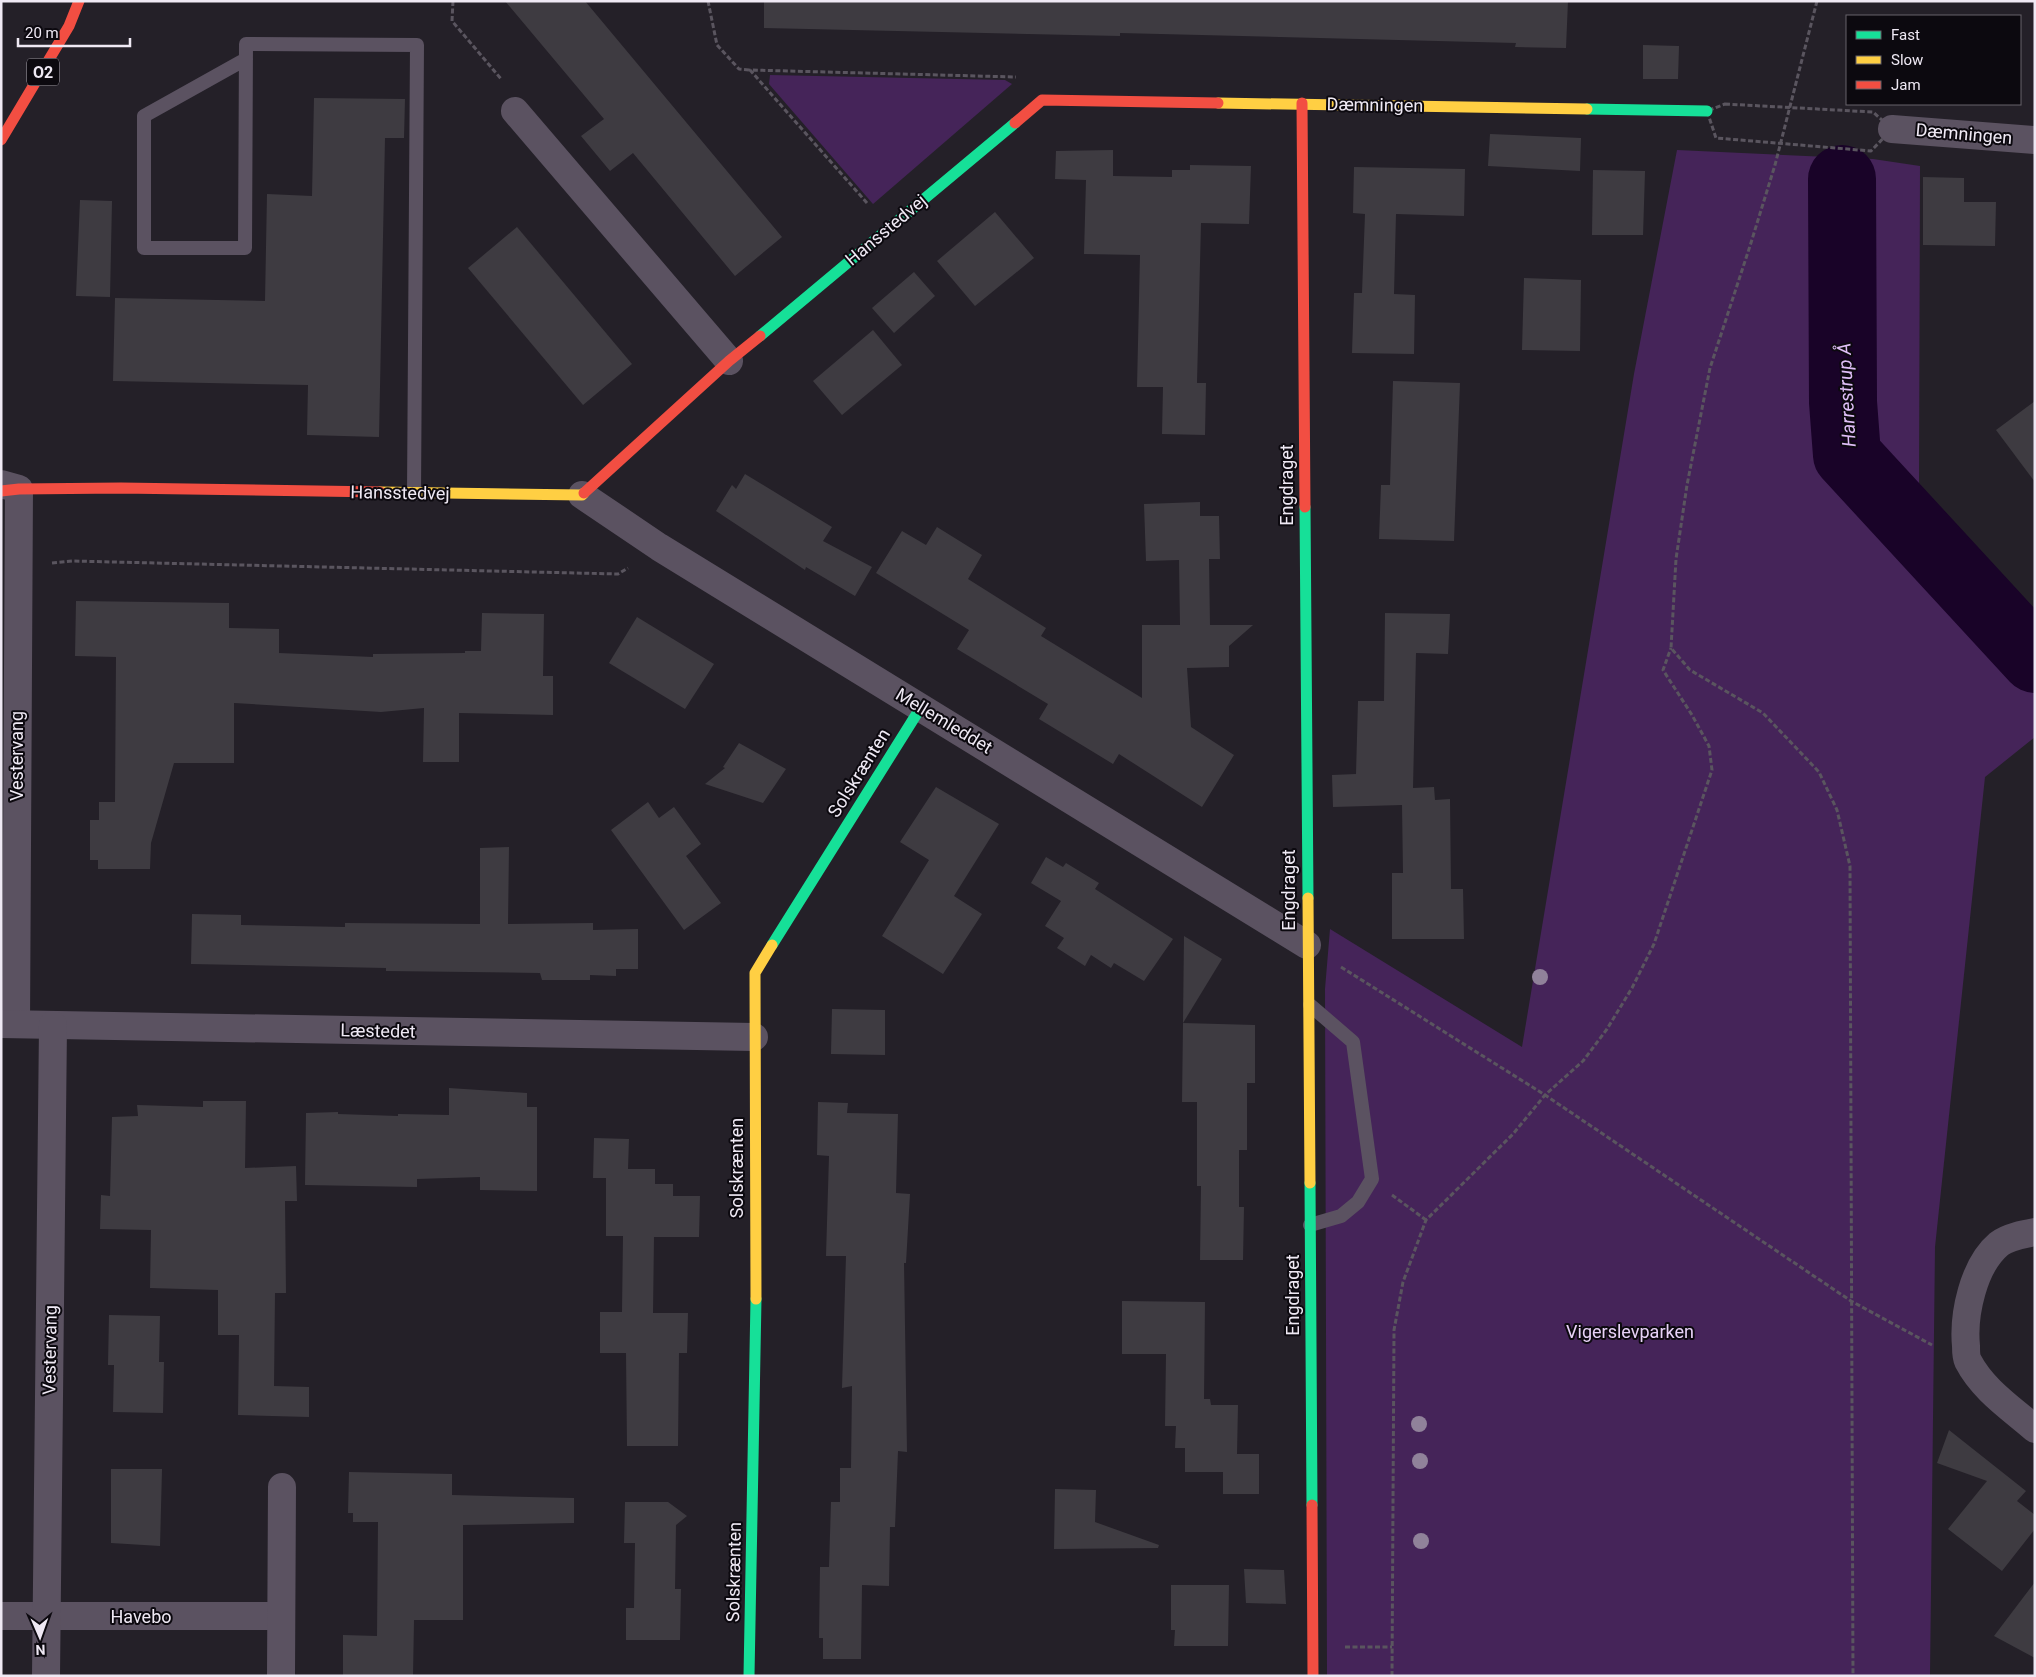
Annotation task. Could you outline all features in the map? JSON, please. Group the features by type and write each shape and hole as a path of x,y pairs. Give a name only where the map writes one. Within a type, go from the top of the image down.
{"street":[{"name":"O2","path":"1,140 69,26 79,1"},
{"name":"Hansstedvej","path":"7,488 582,495 729,361 1042,100"},
{"name":"Dæmningen","path":"1042,100 1707,111"},
{"name":"Engdraget","path":"1302,103 1307,945 1310,1005 1313,1676"},
{"path":"515,110 729,361"},
{"name":"Dæmningen","path":"1892,129 2035,140"},
{"name":"Vestervang","path":"7,488 17,567 9,1024"},
{"name":"Mellemleddet","path":"582,495 659,547 1307,945"},
{"name":"Solskrænten","path":"749,1676 756,1354 755,973 921,707"},
{"name":"Læstedet","path":"9,1024 754,1037"},
{"name":"Vestervang","path":"46,1676 53,1025"},
{"path":"2035,1232 2016,1236 1999,1244 1985,1260 1969,1299 1965,1339 1967,1359 1979,1379 2035,1429"},
{"path":"281,1676 282,1486"},
{"name":"Havebo","path":"1,1616 281,1616"}],"lane":[{"path":"246,59 144,116 144,248 245,248 246,59 246,44 417,45 414,494"},
{"path":"1310,1005 1353,1042 1372,1179 1358,1202 1341,1216 1310,1225"}],"path":[{"path":"453,1 452,21 502,80 515,110"},
{"path":"708,1 717,45 739,69 1015,76 1042,100"},
{"path":"1392,1676 1394,1330 1403,1282 1426,1220 1513,1134 1545,1096 1583,1061 1607,1029 1632,988 1654,944 1712,770 1709,746 1692,714 1663,670 1671,648 1676,558 1687,485 1710,368 1781,143 1817,1"},
{"path":"750,70 888,228"},
{"path":"1725,104 1789,107 1874,112 1892,129 1871,151 1716,138 1707,111 1725,104"},
{"path":"17,567 72,561 618,574 659,547"},
{"path":"1671,648 1690,670 1763,713 1819,772 1837,810 1850,866 1850,1301 1853,1676"},
{"path":"1307,945 1545,1096 1850,1301 1944,1352 1967,1359"},
{"path":"1372,1179 1426,1220"},
{"path":"1313,1646 1392,1647"}],"green space":[{"path":"770,75 1005,80 1012,84 873,204 769,84"},
{"name":"Vigerslevparken","path":"1677,150 1873,159 1920,166 1919,492 2035,617 2035,737 1985,777 1935,1247 1930,1676 1327,1676 1325,989 1330,929 1522,1047 1634,374"}],"building":[{"path":"505,1 585,1 782,237 735,276 633,153 610,171 581,136 604,119"},
{"path":"764,1 1568,1 1566,48 1515,47 1516,43 1120,33 1120,36 764,28"},
{"path":"1643,45 1679,46 1678,79 1643,79"},
{"path":"314,98 405,99 404,138 385,138 379,437 307,435 308,385 113,381 115,298 265,301 267,194 312,196"},
{"path":"1490,134 1581,138 1580,171 1488,166"},
{"path":"1113,150 1113,176 1172,177 1172,170 1190,170 1190,165 1251,166 1249,224 1201,223 1197,383 1206,383 1205,435 1162,434 1163,387 1137,387 1140,255 1084,254 1086,180 1055,179 1056,151"},
{"path":"1354,167 1465,169 1464,216 1396,214 1394,294 1415,295 1414,354 1352,353 1354,293 1362,293 1365,214 1353,213"},
{"path":"1593,170 1645,171 1643,235 1592,235"},
{"path":"1923,177 1964,178 1964,202 1996,202 1995,246 1923,245"},
{"path":"80,200 112,201 110,297 76,296"},
{"path":"995,212 1034,258 975,306 937,261"},
{"path":"517,227 632,364 583,405 468,268"},
{"path":"914,272 935,296 894,333 872,308"},
{"path":"1524,278 1581,280 1580,351 1522,350"},
{"path":"873,330 902,365 842,415 813,381"},
{"path":"1393,381 1460,383 1454,541 1379,539 1381,485 1390,485"},
{"path":"2035,401 2035,482 1996,430"},
{"path":"745,474 832,527 823,541 872,567 855,596 806,567 805,570 716,511 732,485 736,489"},
{"path":"1200,502 1200,516 1219,516 1220,559 1209,559 1210,625 1253,625 1229,646 1229,667 1187,668 1191,727 1234,755 1202,807 1119,754 1113,764 1039,719 1048,704 957,649 969,630 876,573 902,531 926,545 937,527 982,555 968,579 1046,628 1041,636 1142,698 1142,625 1180,625 1179,560 1146,561 1144,504"},
{"path":"76,601 229,603 229,628 279,629 279,653 373,657 373,654 465,653 465,651 481,651 482,613 544,614 543,676 553,676 553,715 459,713 459,762 423,762 424,708 381,712 234,703 234,763 174,763 151,843 150,869 98,869 98,860 90,860 90,820 99,820 99,802 115,802 116,657 75,656"},
{"path":"1385,613 1450,614 1448,654 1416,653 1413,788 1434,787 1435,800 1450,799 1451,889 1463,889 1464,939 1392,939 1392,873 1403,873 1402,805 1333,807 1332,775 1356,774 1358,701 1384,701"},
{"path":"637,617 714,664 685,709 609,663"},
{"path":"739,743 786,769 763,803 705,784 725,768 723,767"},
{"path":"936,787 999,824 954,896 982,914 943,974 882,936 929,860 900,842"},
{"path":"648,802 659,818 674,807 701,844 686,856 721,903 684,930 611,830"},
{"path":"509,847 508,924 593,923 593,930 638,929 638,969 616,969 616,976 590,975 590,980 542,980 540,973 386,971 386,968 191,964 192,914 241,915 241,925 345,927 345,923 480,924 480,848"},
{"path":"1046,857 1063,867 1066,863 1099,883 1095,889 1173,939 1144,981 1114,963 1111,968 1091,955 1085,966 1057,948 1064,938 1045,926 1061,901 1031,883"},
{"path":"1184,936 1222,959 1183,1023"},
{"path":"832,1009 885,1010 885,1055 831,1054"},
{"path":"1183,1023 1255,1025 1255,1083 1247,1083 1247,1150 1239,1150 1239,1207 1244,1207 1243,1260 1200,1260 1201,1186 1197,1186 1197,1102 1182,1102"},
{"path":"449,1088 527,1093 527,1107 537,1107 537,1191 480,1190 480,1177 417,1179 417,1187 305,1185 306,1113 338,1112 338,1114 398,1116 398,1114 449,1115"},
{"path":"203,1101 246,1101 245,1168 296,1166 297,1201 285,1201 286,1293 275,1293 274,1386 309,1387 309,1417 238,1415 239,1335 218,1335 218,1290 150,1288 151,1230 100,1229 101,1195 110,1196 112,1117 138,1116 137,1105 203,1107"},
{"path":"818,1102 848,1103 847,1113 898,1114 896,1193 910,1194 906,1263 904,1263 907,1452 898,1451 895,1527 890,1527 889,1586 862,1585 861,1659 823,1659 823,1638 819,1638 820,1567 829,1567 831,1502 840,1502 840,1468 851,1468 852,1386 842,1388 846,1256 826,1256 829,1156 817,1155"},
{"path":"594,1138 629,1139 628,1169 655,1169 655,1184 673,1184 673,1196 700,1196 699,1237 654,1237 653,1313 688,1313 687,1353 679,1353 678,1446 627,1446 626,1353 600,1353 600,1312 622,1312 623,1236 606,1236 606,1178 593,1178"},
{"path":"1122,1301 1205,1302 1204,1399 1210,1399 1211,1405 1238,1405 1237,1454 1259,1454 1259,1494 1223,1494 1223,1472 1185,1472 1185,1448 1175,1448 1176,1426 1165,1426 1166,1354 1122,1354"},
{"path":"109,1315 160,1316 159,1362 164,1362 163,1413 113,1412 114,1365 108,1365"},
{"path":"1949,1430 2026,1491 2017,1501 2035,1515 2035,1529 2002,1571 1948,1529 1987,1481 1937,1463"},
{"path":"111,1469 162,1469 160,1546 111,1543"},
{"path":"349,1472 452,1474 452,1495 574,1498 574,1523 463,1525 463,1620 414,1620 413,1676 343,1676 343,1635 377,1636 378,1522 353,1522 353,1513 348,1513"},
{"path":"1055,1489 1096,1490 1095,1522 1159,1545 1158,1548 1054,1549"},
{"path":"625,1502 668,1502 687,1516 676,1525 675,1589 681,1589 680,1640 626,1640 626,1608 634,1608 635,1543 624,1543"},
{"path":"1244,1569 1284,1570 1286,1604 1246,1603"},
{"path":"2035,1582 2035,1658 1994,1636"},
{"path":"1171,1585 1229,1585 1228,1646 1174,1646 1175,1630 1171,1630"}],"waterway":[{"name":"Harrestrup Å","path":"1842,179 1843,402 1847,455 2035,659"}],"traffic: fast":[{"path":"1587,109 1707,111"},
{"path":"760,336 1015,123"},
{"path":"1305,507 1308,898"},
{"path":"772,945 921,707"},
{"path":"1310,1183 1312,1505"},
{"path":"749,1676 756,1299"}],"traffic: slow":[{"path":"1218,103 1587,109"},
{"path":"380,492 582,495 584,493"},
{"path":"1308,898 1310,1183"},
{"path":"756,1299 755,973 772,945"}],"traffic: jam":[{"path":"1,140 69,26 79,1"},
{"path":"1015,123 1042,100 1218,103"},
{"path":"1302,103 1305,507"},
{"path":"584,493 729,361 760,336"},
{"path":"1,491 19,489 121,488 380,492"},
{"path":"1312,1505 1313,1676"}]}
